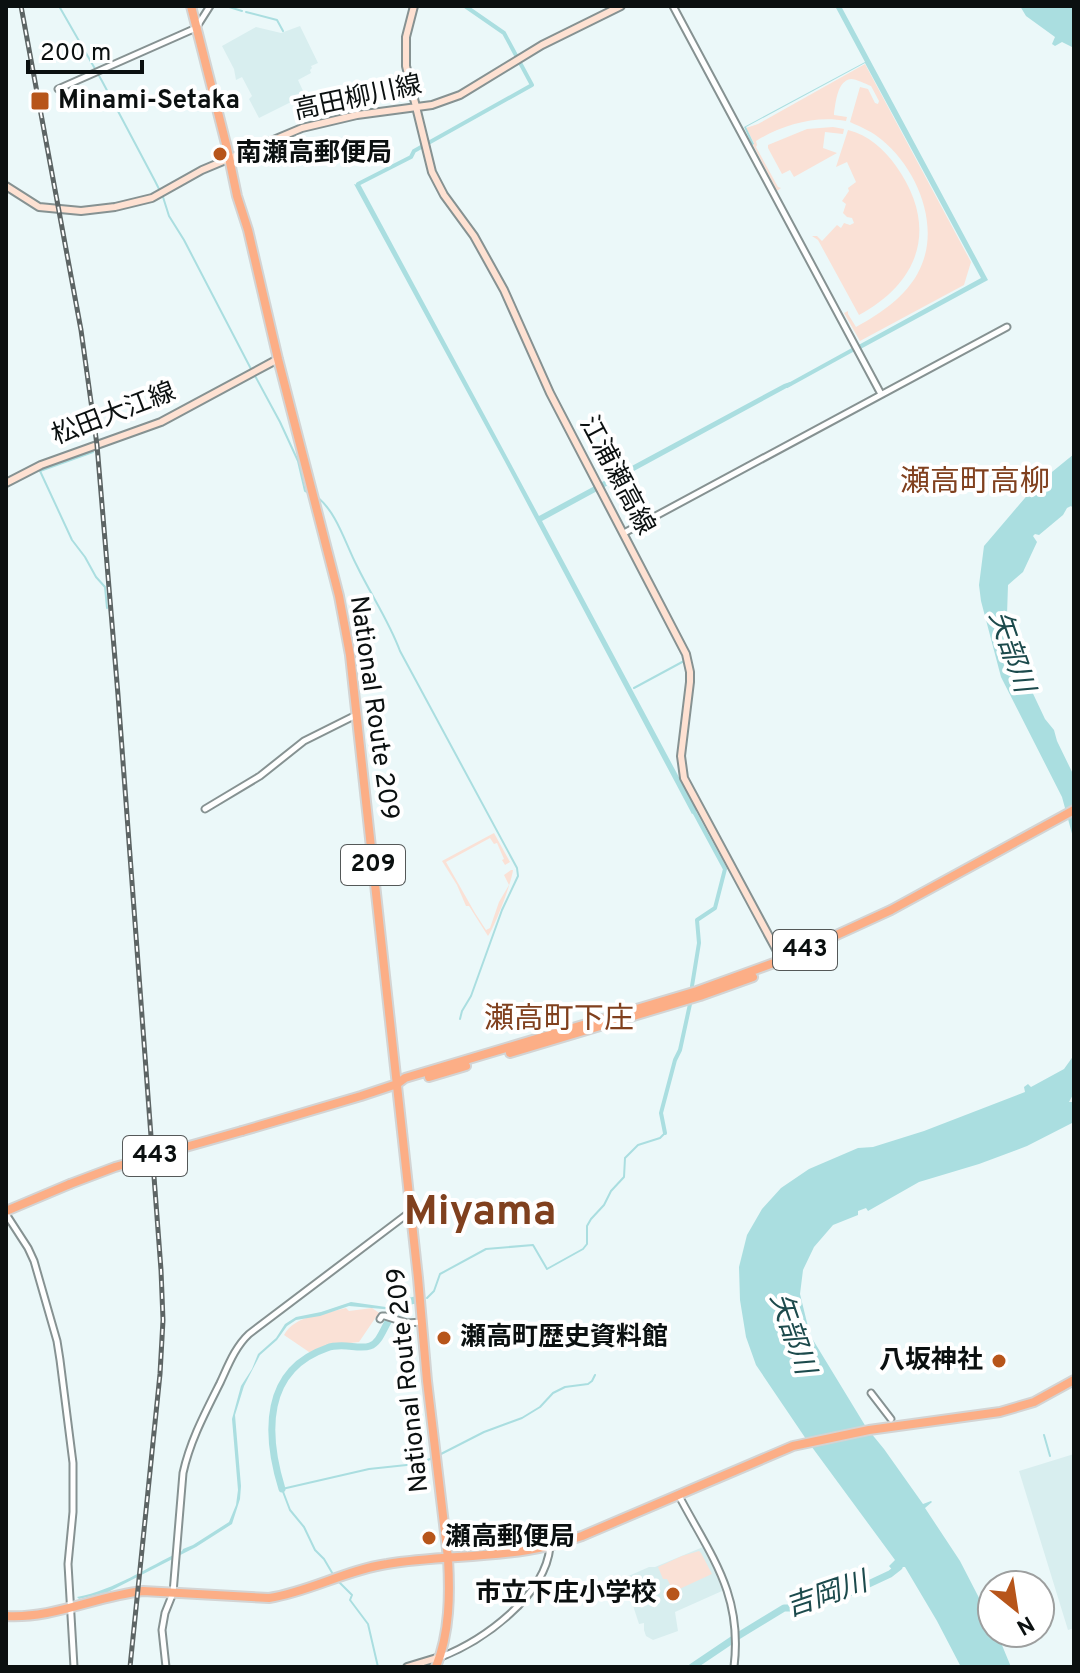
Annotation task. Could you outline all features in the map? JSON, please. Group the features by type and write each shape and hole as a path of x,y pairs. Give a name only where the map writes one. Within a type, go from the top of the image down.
{"highway":[{"name":"National Route 209","path":"191,6 345,622 448,1558 448,1615 436,1667"},
{"name":"443","path":"6,1213 115,1167 397,1084 405,1078 697,991 783,962 947,882 1074,813"},
{"path":"6,1616 38,1616 127,1593 147,1591 269,1598 386,1564 550,1546 582,1536 800,1444 893,1423 1000,1412 1034,1402 1074,1380"}],"main road":[{"name":"江浦瀬高線","path":"414,6 406,37 405,59 415,108 437,184 474,236 512,304 547,386 677,635 688,663 690,682 681,756 684,778 783,962"},
{"name":"高田柳川線","path":"6,186 33,205 53,210 99,210 152,198 202,170 314,124 380,110 415,108 460,95 522,56 621,6"},
{"name":"松田大江線","path":"6,483 41,465 161,422 278,359"},
{"path":"407,1667 440,1657"}],"street":[{"path":"58,89 196,28 210,6"},
{"path":"673,6 881,394"},
{"path":"624,533 1007,327"},
{"path":"205,809 260,776 304,741 357,714"},
{"path":"166,1667 162,1630 173,1593 186,1458 237,1348 249,1334 410,1212"},
{"path":"6,1213 34,1261 60,1360 74,1476 68,1564 74,1667"},
{"path":"380,1319 385,1316 407,1323 423,1322"},
{"path":"871,1393 893,1423"},
{"path":"678,1494 718,1565 731,1602 735,1636 734,1667"},
{"path":"440,1657 479,1639 527,1596 547,1564 550,1546"}],"shaded area":[{"path":"300,26 318,63 311,66 311,73 298,80 305,95 259,118 249,99 252,96 242,77 236,80 222,46 256,27 281,33"},
{"path":"865,64 971,262 964,285 860,341 844,313 848,311 856,327 885,309 903,293 922,264 928,231 921,197 905,165 878,137 850,122 860,87 868,89 878,104 871,86 851,79 843,84 834,115 847,117 846,121 823,119 799,123 776,130 756,141 756,147 781,188 777,191 746,128"},
{"path":"807,129 844,129 843,134 825,132 823,148 837,153 794,177 790,170 782,174 768,145"},
{"path":"848,130 875,144 896,166 917,209 919,230 917,250 897,286 859,315 818,240 812,236 822,241 837,225 841,228 844,223 854,223 843,213 846,204 842,201 848,188 856,182 847,162 836,167"},
{"path":"494,833 510,862 505,865 497,843 494,844 490,838 446,862 486,930 490,928 509,885 504,875 513,870 510,884 503,904 488,936 469,906 466,906 442,861"},
{"path":"346,1308 349,1311 372,1308 381,1314 359,1342 340,1344 312,1354 284,1335 303,1319"},
{"path":"1074,1454 1074,1628 1068,1630 1056,1591 1056,1569 1049,1569 1019,1471"},
{"name":"市立下庄小学校","path":"703,1547 722,1591 675,1612 678,1631 653,1640 646,1636 644,1623 639,1624 624,1578"},
{"path":"699,1551 712,1574 673,1590 658,1567"}],"water":[{"path":"835,6 841,6 988,280 855,352 853,348 981,278 865,63 746,127 752,145 744,127 865,62"},
{"path":"1020,6 1074,6 1074,48 1062,42 1055,46 1052,44 1055,37 1026,16"},
{"path":"354,184 361,186 539,516 784,384 790,382 792,385 542,521 697,811 692,814 504,460"},
{"name":"矢部川","path":"1074,454 1074,507 1067,508 1039,535 1033,536 1037,542 1023,572 1008,585 1007,615 1028,683 1045,719 1054,730 1074,776 1074,841 1062,797 1001,677 979,585 984,546 1036,485"},
{"name":"矢部川","path":"1074,1055 1074,1093 1069,1102 1074,1102 1074,1122 1027,1146 919,1182 868,1211 866,1208 858,1211 858,1215 833,1225 814,1247 803,1270 800,1294 810,1335 866,1427 923,1504 932,1502 925,1508 960,1561 976,1592 976,1649 1004,1649 1011,1667 961,1667 905,1567 894,1572 889,1566 895,1560 756,1365 746,1337 739,1267 747,1235 762,1209 781,1188 809,1169 858,1148 873,1147 924,1131 1025,1092 1024,1087 1028,1084 1031,1087 1064,1069"},
{"path":"351,1302 394,1310 349,1306 296,1320 260,1355 244,1386 235,1415 241,1486 232,1524 196,1547 108,1592 79,1599 77,1597 105,1589 182,1551 229,1522 238,1490 232,1419 241,1386 258,1354 276,1338 285,1324 296,1317"}],"waterway":[{"path":"59,6 155,181 169,216 251,369"},
{"path":"226,6 242,11"},
{"path":"359,187 358,184 411,157 414,151 532,85 504,33 465,6"},
{"path":"246,12 277,20 283,31"},
{"path":"787,386 856,348"},
{"path":"254,374 280,422 298,461 305,491 310,494"},
{"path":"93,452 40,471 72,540 105,587 107,608"},
{"path":"316,496 335,519 400,651 517,868 518,876 460,1019"},
{"path":"634,688 684,661"},
{"path":"692,808 725,869 715,908 697,920 699,943 692,986"},
{"path":"665,1133 661,1113 690,1004"},
{"path":"427,1298 434,1291 440,1274 486,1249 533,1245 547,1269 583,1249 587,1244 587,1226 624,1177 625,1158 638,1145 660,1138 665,1133"},
{"path":"282,1489 276,1468 272,1426 280,1388 291,1372 306,1358 327,1348 370,1346 380,1337 392,1315 405,1303 415,1300"},
{"path":"439,1455 484,1432 522,1418 540,1407 553,1393 565,1387 588,1384 595,1375"},
{"path":"1044,1435 1050,1456"},
{"path":"334,1576 290,1510 282,1489 369,1469 416,1464 433,1458"},
{"name":"吉岡川","path":"692,1667 784,1608 797,1608 845,1595 899,1567"},
{"path":"338,1581 352,1595 350,1600 368,1624 378,1667"}],"railway":[{"path":"21,6 81,330 97,445 161,1270 163,1320 160,1374 130,1667"}],"place":[{"name":"Minami-Setaka","path":"40,101"},
{"name":"南瀬高郵便局","path":"220,154"},
{"name":"瀬高町歴史資料館","path":"444,1338"},
{"name":"八坂神社","path":"999,1361"},
{"name":"瀬高郵便局","path":"429,1538"},
{"name":"市立下庄小学校","path":"673,1594"}],"district":[{"name":"瀬高町高柳","path":"975,483"},
{"name":"瀬高町下庄","path":"559,1020"},
{"name":"Miyama","path":"480,1213"}]}
